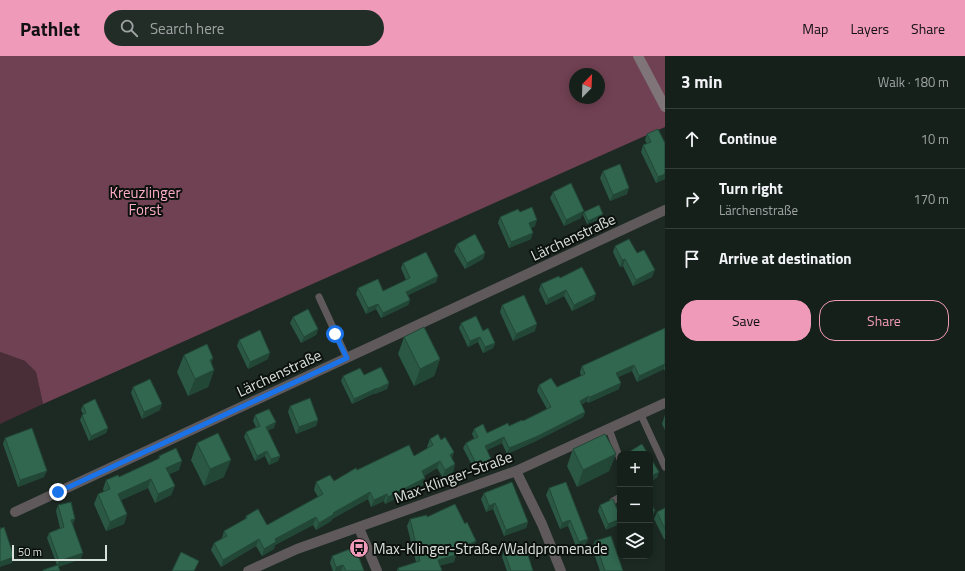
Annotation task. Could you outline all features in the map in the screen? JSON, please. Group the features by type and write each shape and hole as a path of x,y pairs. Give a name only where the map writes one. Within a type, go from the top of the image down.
{"street":[{"path":"638,56 665,107"},
{"name":"Lärchenstraße","path":"14,512 665,210"},
{"name":"Max-Klinger-Straße","path":"248,571 297,550 516,470 665,404"},
{"path":"516,470 542,524 561,571"},
{"path":"359,528 377,571"}],"lane":[{"path":"318,297 347,358"},
{"path":"641,415 665,467"},
{"path":"609,429 617,451"},
{"path":"613,501 617,499"}],"shaded area":[{"path":"0,352 25,361 36,372 43,404 0,424"}],"green space":[{"name":"Kreuzlinger Forst","path":"0,56 665,56 665,127 43,404 36,372 25,361 0,352"}],"building":[{"path":"658,129 665,143 665,174 658,177 643,145 651,142 647,134"},
{"path":"620,164 629,188 613,195 603,171"},
{"path":"571,183 584,211 566,220 553,192"},
{"path":"599,205 603,214 588,221 584,212"},
{"path":"532,207 537,220 529,223 533,233 511,242 500,217 518,209 520,212"},
{"path":"475,234 485,253 467,263 457,244"},
{"path":"629,239 637,253 644,250 655,270 636,280 625,259 622,260 615,246"},
{"path":"426,252 438,276 406,292 410,300 383,313 378,304 368,308 358,288 378,279 383,291 410,278 403,263"},
{"path":"582,267 596,294 574,305 566,290 548,299 541,284 559,276 560,278"},
{"path":"524,295 537,324 516,334 502,305"},
{"path":"308,309 318,329 304,337 293,317"},
{"path":"476,316 483,331 488,328 495,343 485,347 480,337 470,341 461,323"},
{"path":"424,327 440,359 420,369 404,337"},
{"path":"665,328 665,364 639,376 634,365 616,373 621,383 580,401 585,412 538,436 509,448 504,437 485,446 491,459 477,466 466,443 478,437 474,429 483,424 487,433 508,423 509,426 522,420 523,421 551,407 539,385 551,378 557,387 585,374 582,366"},
{"path":"260,330 270,353 250,362 239,340"},
{"path":"207,344 213,358 210,360 214,370 195,379 184,355"},
{"path":"381,367 389,383 354,399 343,376 360,368 364,375"},
{"path":"150,379 162,404 144,412 133,387"},
{"path":"310,398 318,420 299,427 290,406"},
{"path":"95,399 108,428 91,436 82,415 86,413 83,405"},
{"path":"269,409 276,422 266,427 280,456 271,459 267,451 257,456 246,432 260,426 255,415"},
{"path":"32,428 47,471 20,480 5,438"},
{"path":"218,433 231,460 210,469 197,443"},
{"path":"438,434 441,440 445,437 454,452 450,455 455,464 445,470 440,461 422,471 425,478 388,497 387,494 374,500 370,492 333,513 334,514 319,523 316,517 275,539 276,542 264,549 259,539 223,560 214,543 227,536 224,531 247,518 246,516 258,509 267,525 323,494 316,482 330,475 334,481 356,468 357,470 409,445 414,456 433,445 430,439"},
{"path":"605,434 616,454 583,470 573,449"},
{"path":"642,444 646,451 630,451"},
{"path":"176,448 182,461 166,468 175,486 158,494 151,479 118,494 127,514 110,522 98,494 110,489 106,480 118,475 119,477 160,458 159,456"},
{"path":"653,462 659,472 653,475"},
{"path":"512,482 528,522 506,530 495,503 489,506 484,493"},
{"path":"566,482 588,539 579,542 570,520 562,523 549,488"},
{"path":"613,499 617,509 617,520 608,524 600,505"},
{"path":"71,502 75,519 71,520 83,553 59,561 49,533 64,527 58,505"},
{"path":"455,504 465,524 467,522 476,541 455,550 456,555 438,560 442,571 399,571 398,568 420,561 410,519 427,515 427,517"},
{"path":"665,508 665,529 657,512"},
{"path":"4,527 14,557 0,562 0,529"},
{"path":"611,536 617,554 617,559 619,559 623,571 605,571 595,541"},
{"path":"525,545 533,571 511,571 504,551"},
{"path":"355,547 364,571 346,571 343,565 336,567 332,556"},
{"path":"181,552 199,561 194,571 172,571"},
{"path":"58,565 60,571 43,571 43,570"}],"place":[{"name":"Max-Klinger-Straße/Waldpromenade","path":"359,548"}],"route":[{"path":"58,492 347,358 335,334"}]}
